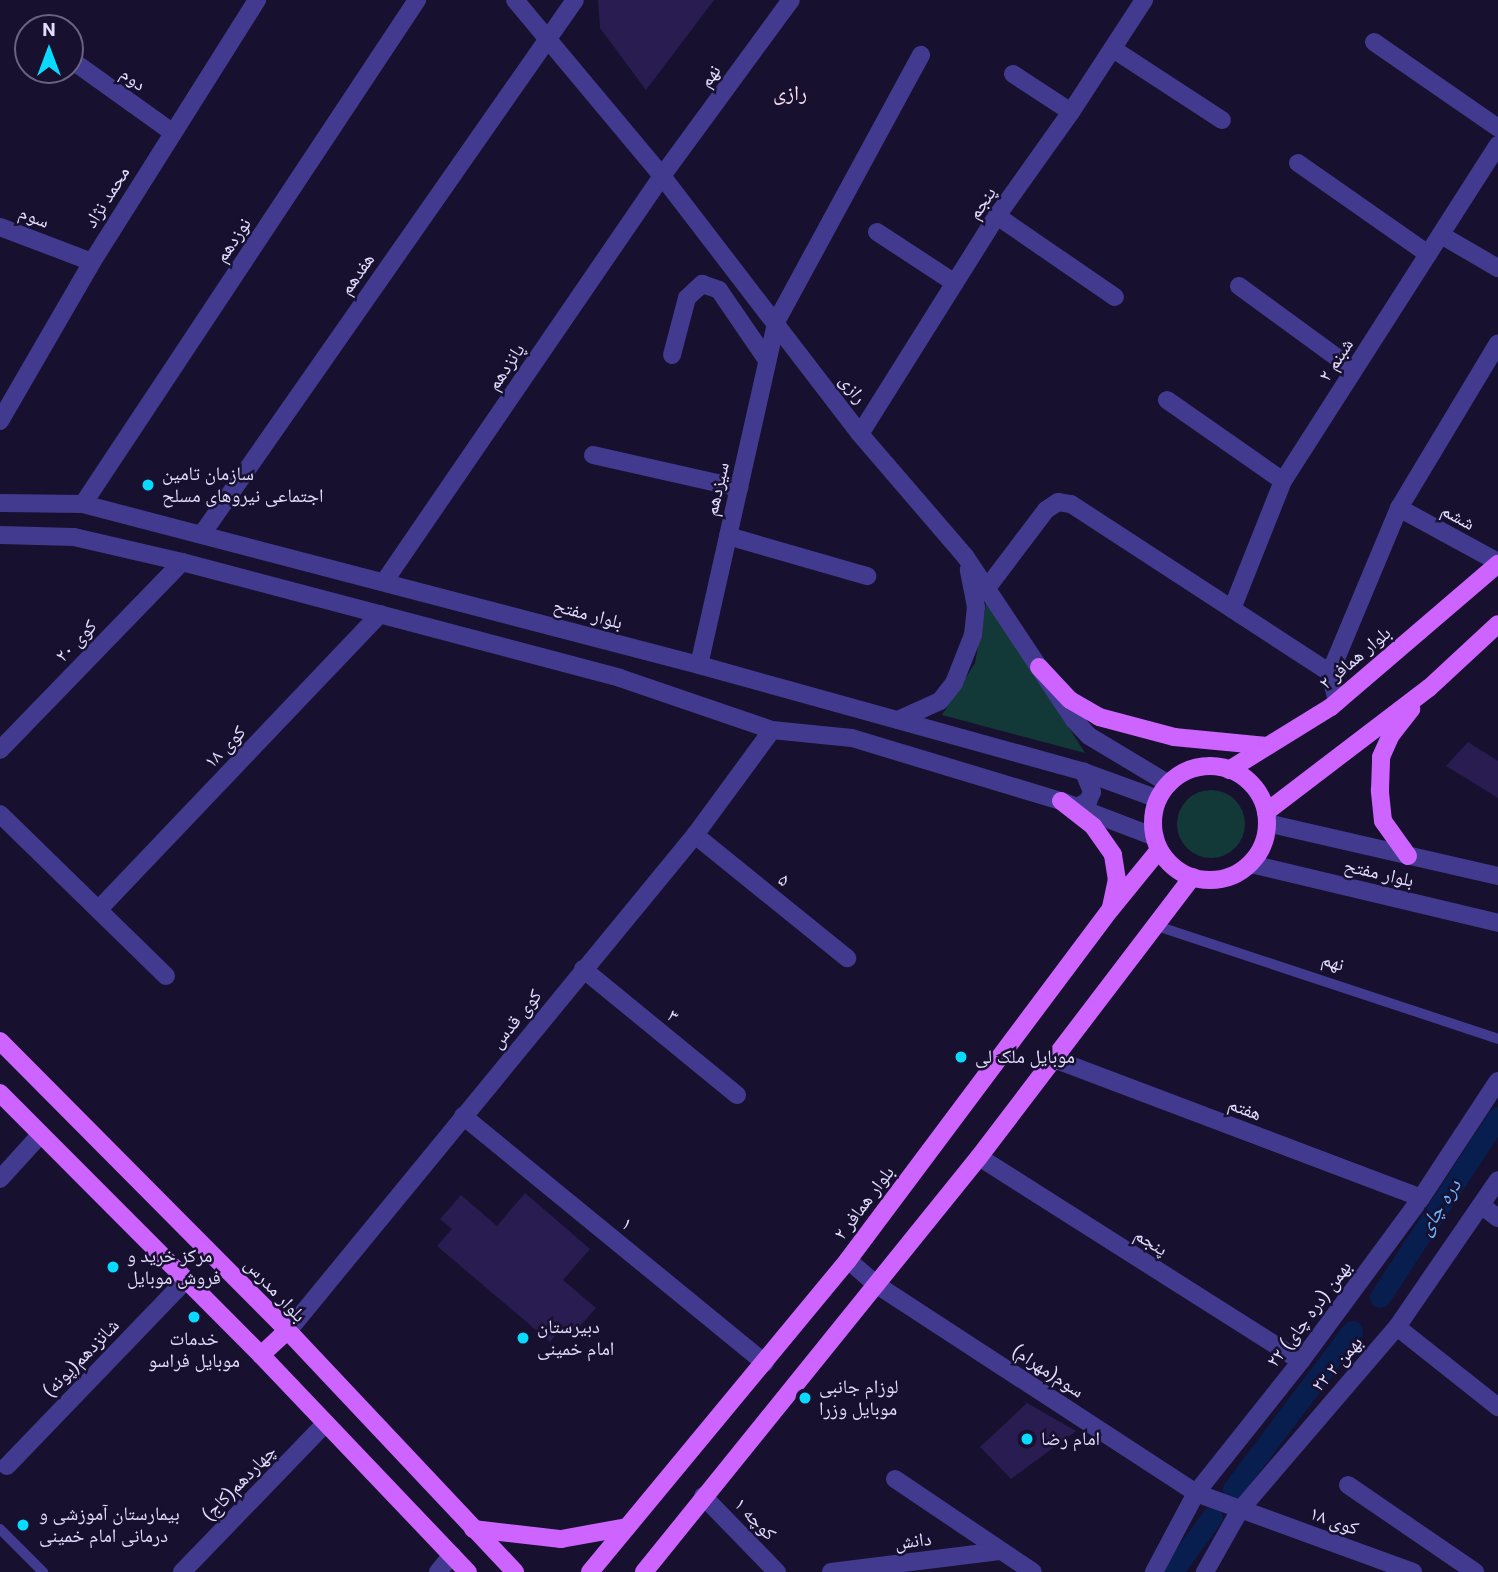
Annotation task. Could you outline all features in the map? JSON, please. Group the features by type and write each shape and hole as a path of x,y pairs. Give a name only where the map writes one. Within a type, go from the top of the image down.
{"main road":[{"name":"بلوار همافر ۲","path":"1229,769 1337,702 1498,563"},
{"path":"1267,818 1429,688 1498,624"},
{"path":"1039,667 1070,700 1099,717 1174,737 1268,746"},
{"path":"1408,856 1383,821 1381,757 1391,735 1429,688"},
{"path":"1199,767 1229,769 1255,788 1267,818 1260,852 1251,864 1223,879 1192,877 1173,867 1157,844 1154,811 1158,799 1169,784 1186,772 1199,767"},
{"path":"1069,804 1093,825 1113,855 1116,879 1111,910"},
{"name":"بلوار همافر ۲","path":"590,1572 848,1260 1111,910 1157,844"},
{"path":"644,1572 656,1564 704,1496 979,1157 1192,877"},
{"name":"بلوار مدرس","path":"0,1041 287,1331 515,1572"},
{"path":"0,1093 261,1355 454,1564 468,1572"},
{"path":"261,1355 287,1331"},
{"path":"473,1529 561,1539 627,1527"}],"street":[{"name":"نوزدهم","path":"83,504 417,0"},
{"name":"رازی","path":"515,0 662,176 860,434 965,556 1074,720 1089,736 1169,784"},
{"name":"هفدهم","path":"202,534 575,0"},
{"name":"نهم","path":"662,176 791,0"},
{"name":"پنجم","path":"860,434 997,216 1071,112 1144,0"},
{"name":"محمد نژاد","path":"0,421 92,262 249,3"},
{"path":"1374,42 1498,128"},
{"path":"1113,49 1222,120"},
{"name":"سیزدهم","path":"698,665 776,322 921,55"},
{"name":"دوم","path":"84,69 172,132"},
{"path":"1013,74 1071,112"},
{"name":"شبنم ۲","path":"1232,609 1283,481 1498,145"},
{"path":"1298,163 1428,254"},
{"name":"پانزدهم","path":"384,582 662,176"},
{"path":"997,216 1115,297"},
{"name":"سوم","path":"0,227 92,262"},
{"path":"877,232 955,283"},
{"path":"1441,235 1498,268"},
{"path":"672,355 687,298 702,284 719,290 767,360"},
{"path":"1239,286 1354,370"},
{"path":"1337,702 1330,673 1399,508 1498,343"},
{"path":"1167,400 1283,481"},
{"path":"593,455 739,488"},
{"path":"987,588 1046,510 1058,502 1071,504 1330,673"},
{"name":"بلوار مفتح","path":"0,503 83,504 202,534 898,720 1084,772 1158,799"},
{"name":"ششم","path":"1399,508 1498,563"},
{"path":"0,535 74,537 182,562 620,678 772,730 852,738 1069,804 1157,844"},
{"path":"728,536 867,576"},
{"path":"898,720 940,701 954,683 965,661 973,635 976,607 965,556"},
{"name":"کوی ۲۰","path":"0,750 182,562"},
{"path":"457,635 465,604"},
{"name":"کوی ۱۸","path":"100,908 380,614"},
{"name":"کوی قدس","path":"287,1331 695,835 772,730"},
{"path":"1069,804 1088,801 1092,792 1084,772"},
{"path":"0,814 100,908 166,976"},
{"name":"بلوار مفتح","path":"1267,818 1408,856 1498,876"},
{"name":"۵","path":"695,835 847,958"},
{"name":"بلوار مفتح","path":"1251,864 1497,924"},
{"name":"۳","path":"583,970 737,1095"},
{"name":"هفتم","path":"1054,1059 1421,1198"},
{"name":"۲۲ بهمن (دره چای)","path":"1154,1572 1196,1493 1301,1361 1421,1198 1498,1081"},
{"name":"۱","path":"463,1116 765,1363"},
{"path":"0,1179 40,1135"},
{"name":"پنجم","path":"979,1157 1301,1361"},
{"name":"۲۲ بهمن ۲","path":"1205,1572 1240,1510 1397,1327 1498,1180"},
{"path":"1482,1206 1498,1218"},
{"name":"سوم(مهرام)","path":"848,1260 877,1284 1196,1493 1240,1510"},
{"name":"شانزدهم(پونه)","path":"7,1466 186,1280"},
{"path":"1397,1327 1498,1408"},
{"name":"چهاردهم(کاج)","path":"182,1572 326,1423"},
{"path":"895,1479 1033,1572"},
{"path":"1348,1485 1475,1572"},
{"name":"کوچه ۱","path":"704,1496 767,1569"},
{"name":"کوی ۱۸","path":"1240,1510 1413,1572"},
{"name":"دانش","path":"831,1572 1000,1551"},
{"path":"438,1572 454,1564"}],"lane":[{"name":"نهم","path":"1154,925 1498,1039"},
{"path":"0,1529 43,1572"}],"green space":[{"path":"987,598 1085,753 942,715 975,663"},
{"path":"1218,790 1239,805 1245,817 1243,837 1235,848 1218,858 1204,858 1187,848 1179,837 1177,817 1187,800 1198,792"}],"building":[{"path":"598,0 714,0 646,90 600,28"},
{"path":"1468,742 1498,761 1498,798 1446,766"},
{"path":"525,1193 590,1249 563,1280 596,1308 573,1334 564,1326 550,1342 437,1246 452,1229 440,1219 461,1195 497,1226"},
{"name":"امام رضا","path":"1027,1403 1076,1431 1011,1479 980,1447"}],"waterway":[{"name":"دره چای","path":"1380,1297 1498,1117"},
{"name":"دره چای","path":"1233,1489 1352,1331"},
{"name":"دره چای","path":"1172,1572 1212,1517"}],"place":[{"name":"سازمان تامین اجتماعی نیروهای مسلح","path":"148,485"},
{"name":"موبایل ملک لی","path":"961,1057"},
{"name":"مرکز خرید و فروش موبایل","path":"113,1267"},
{"name":"خدمات موبایل فراسو","path":"194,1317"},
{"name":"دبیرستان امام خمینی","path":"523,1338"},
{"name":"لوزام جانبی موبایل وزرا","path":"805,1398"},
{"name":"امام رضا","path":"1027,1439"},
{"name":"بیمارستان آموزشی و درمانی امام خمینی","path":"23,1525"}],"district":[{"name":"رازی","path":"790,93"}]}
